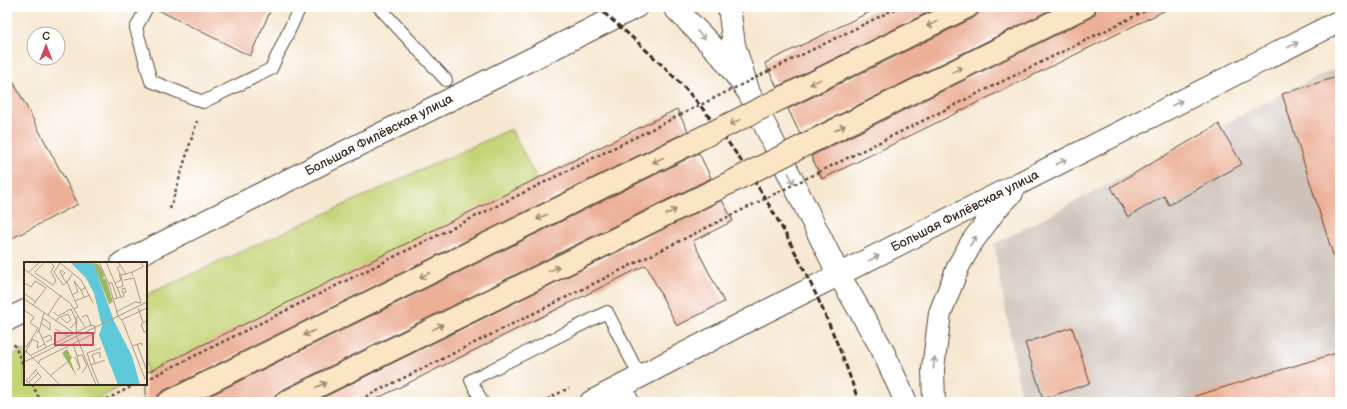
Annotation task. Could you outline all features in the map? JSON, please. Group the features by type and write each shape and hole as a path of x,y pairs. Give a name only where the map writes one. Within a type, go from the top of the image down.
{"main road":[{"path":"169,402 967,7"},
{"path":"286,402 1084,7"}],"street":[{"name":"Большая Филёвская улица","path":"124,262 636,7"},
{"path":"674,7 720,54 749,93"},
{"path":"729,7 734,45 749,93 839,275 882,349 906,402"},
{"name":"Большая Филёвская улица","path":"591,402 633,388 839,275 1340,20"},
{"path":"934,402 934,369 940,314 959,265 972,242 997,208 1026,180"},
{"path":"7,320 24,312"}],"lane":[{"path":"147,7 136,28 151,81 202,102 270,69 300,7"},
{"path":"379,7 446,80"},
{"path":"482,402 471,380 607,312 633,388"}],"path":[{"path":"147,380 899,7"},
{"path":"355,402 1153,7"},
{"path":"168,216 202,102"},
{"path":"13,342 24,367"},
{"path":"32,385 41,402"},
{"path":"101,402 135,385"}],"shaded area":[{"path":"1340,66 1340,402 1022,402 994,244 1282,94"}],"green space":[{"path":"511,129 538,181 147,375 147,295"},
{"path":"24,350 24,385 125,385 91,402 7,402 7,358"}],"building":[{"path":"154,7 272,7 250,56"},
{"path":"880,7 939,7 777,87 765,63"},
{"path":"979,7 1056,7 800,134 788,109 973,18 978,14"},
{"path":"1096,7 1172,7 822,179 811,156 1090,18 1095,14"},
{"path":"7,70 78,204 7,241"},
{"path":"1340,76 1340,261 1335,261 1282,94"},
{"path":"677,109 688,131 163,391 158,395 157,402 146,402 147,373"},
{"path":"1219,124 1242,164 1169,205 1164,196 1128,217 1111,187"},
{"path":"699,153 711,178 280,391 275,395 274,402 197,402"},
{"path":"722,200 733,221 693,241 724,302 677,326 646,265 370,402 314,402"},
{"path":"1072,327 1090,383 1043,399 1025,343"},
{"path":"1340,352 1340,402 1196,402 1195,396"}],"railway":[{"path":"597,7 649,53 698,103 720,131 760,190 778,220 811,283 842,355 859,402"}]}
